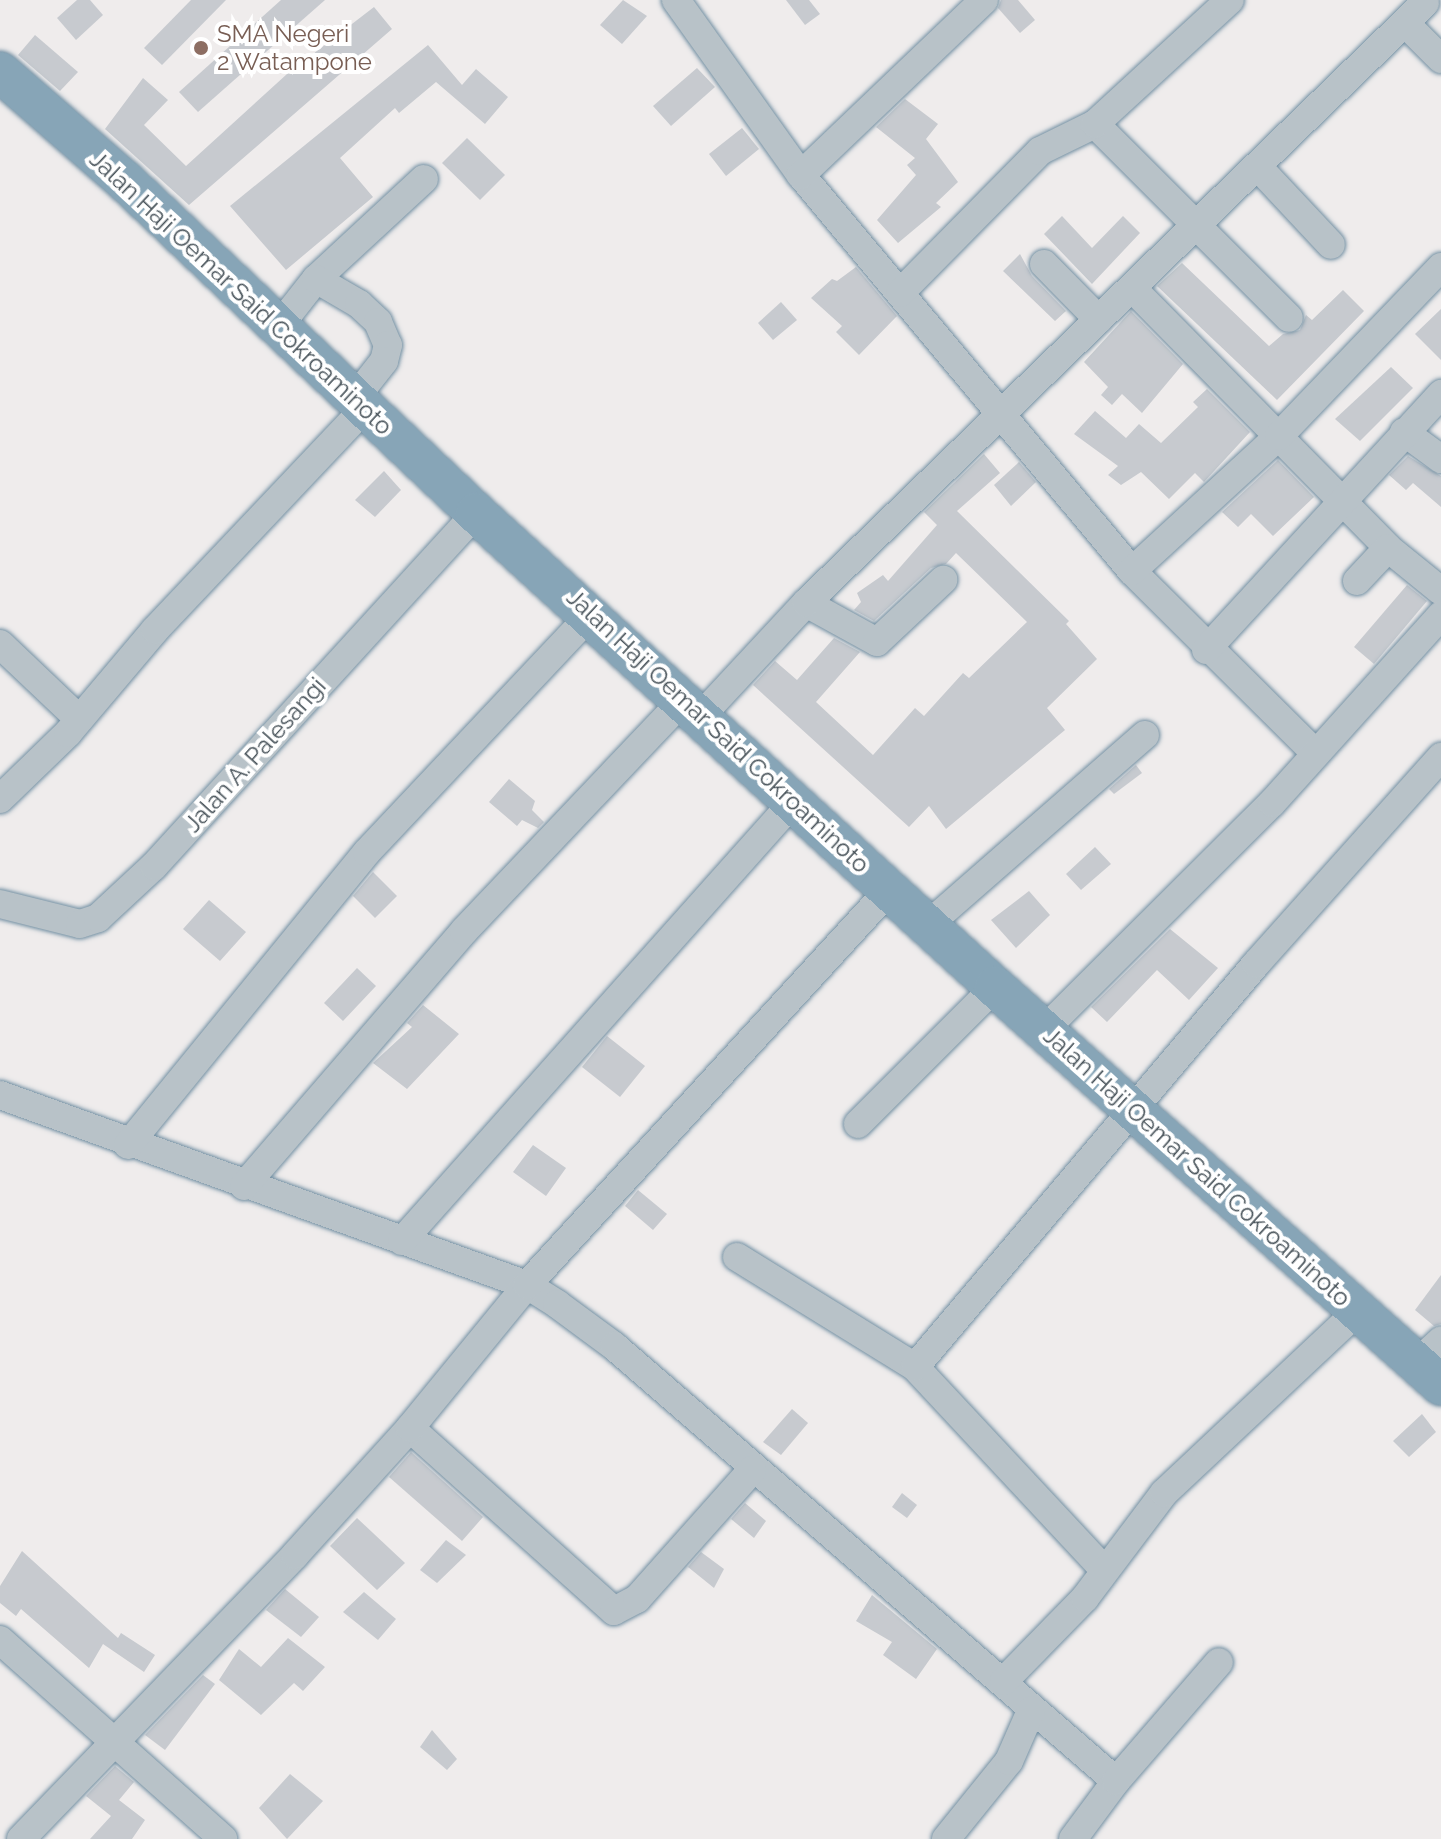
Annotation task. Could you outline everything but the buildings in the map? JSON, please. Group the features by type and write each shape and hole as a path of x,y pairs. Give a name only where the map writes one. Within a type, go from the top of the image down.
{"highway":[{"name":"Jalan Haji Oemar Said Cokroaminoto","path":"0,72 279,326 476,513 591,614 995,987 1046,1028 1357,1312 1433,1363"}],"street":[{"path":"676,0 801,175 1003,412 1132,571 1206,650 1315,753"},
{"path":"801,175 984,0"},
{"path":"900,293 1040,151 1095,124 1230,0"},
{"path":"244,1186 464,931 691,709 1134,290 1415,13 1441,59"},
{"path":"1095,124 1289,318"},
{"path":"1259,168 1331,245"},
{"path":"279,326 316,279 424,179"},
{"path":"1044,264 1099,320"},
{"path":"1132,571 1279,436 1441,267"},
{"path":"0,799 79,719 360,403 384,361 388,345 378,322 359,304 316,279"},
{"path":"1134,290 1340,501 1388,548 1441,591"},
{"path":"1206,650 1441,394"},
{"path":"1404,432 1441,459"},
{"name":"Jalan A. Palesangi","path":"0,904 80,924 98,918 154,866 476,513"},
{"path":"1357,581 1388,548"},
{"path":"806,603 877,642 943,580"},
{"path":"128,1145 367,852 591,614"},
{"path":"1046,1028 1315,753 1441,615"},
{"path":"0,644 79,719"},
{"path":"929,924 1145,735"},
{"path":"915,1367 1441,757"},
{"path":"402,1241 794,801"},
{"path":"21,1839 117,1743 410,1428 527,1285 890,889"},
{"path":"858,1124 995,987"},
{"path":"0,1095 128,1145 527,1285 614,1346 752,1470 1004,1681 1031,1711 1116,1781"},
{"path":"737,1257 915,1367 1104,1570"},
{"path":"1004,1681 1104,1570 1164,1493 1357,1312"},
{"path":"410,1428 614,1611 637,1599 752,1470"},
{"path":"0,1640 223,1839"},
{"path":"1073,1839 1116,1781 1219,1662"},
{"path":"946,1839 1009,1761 1031,1711"}],"place":[{"name":"SMA Negeri 2 Watampone","path":"201,48"}]}
